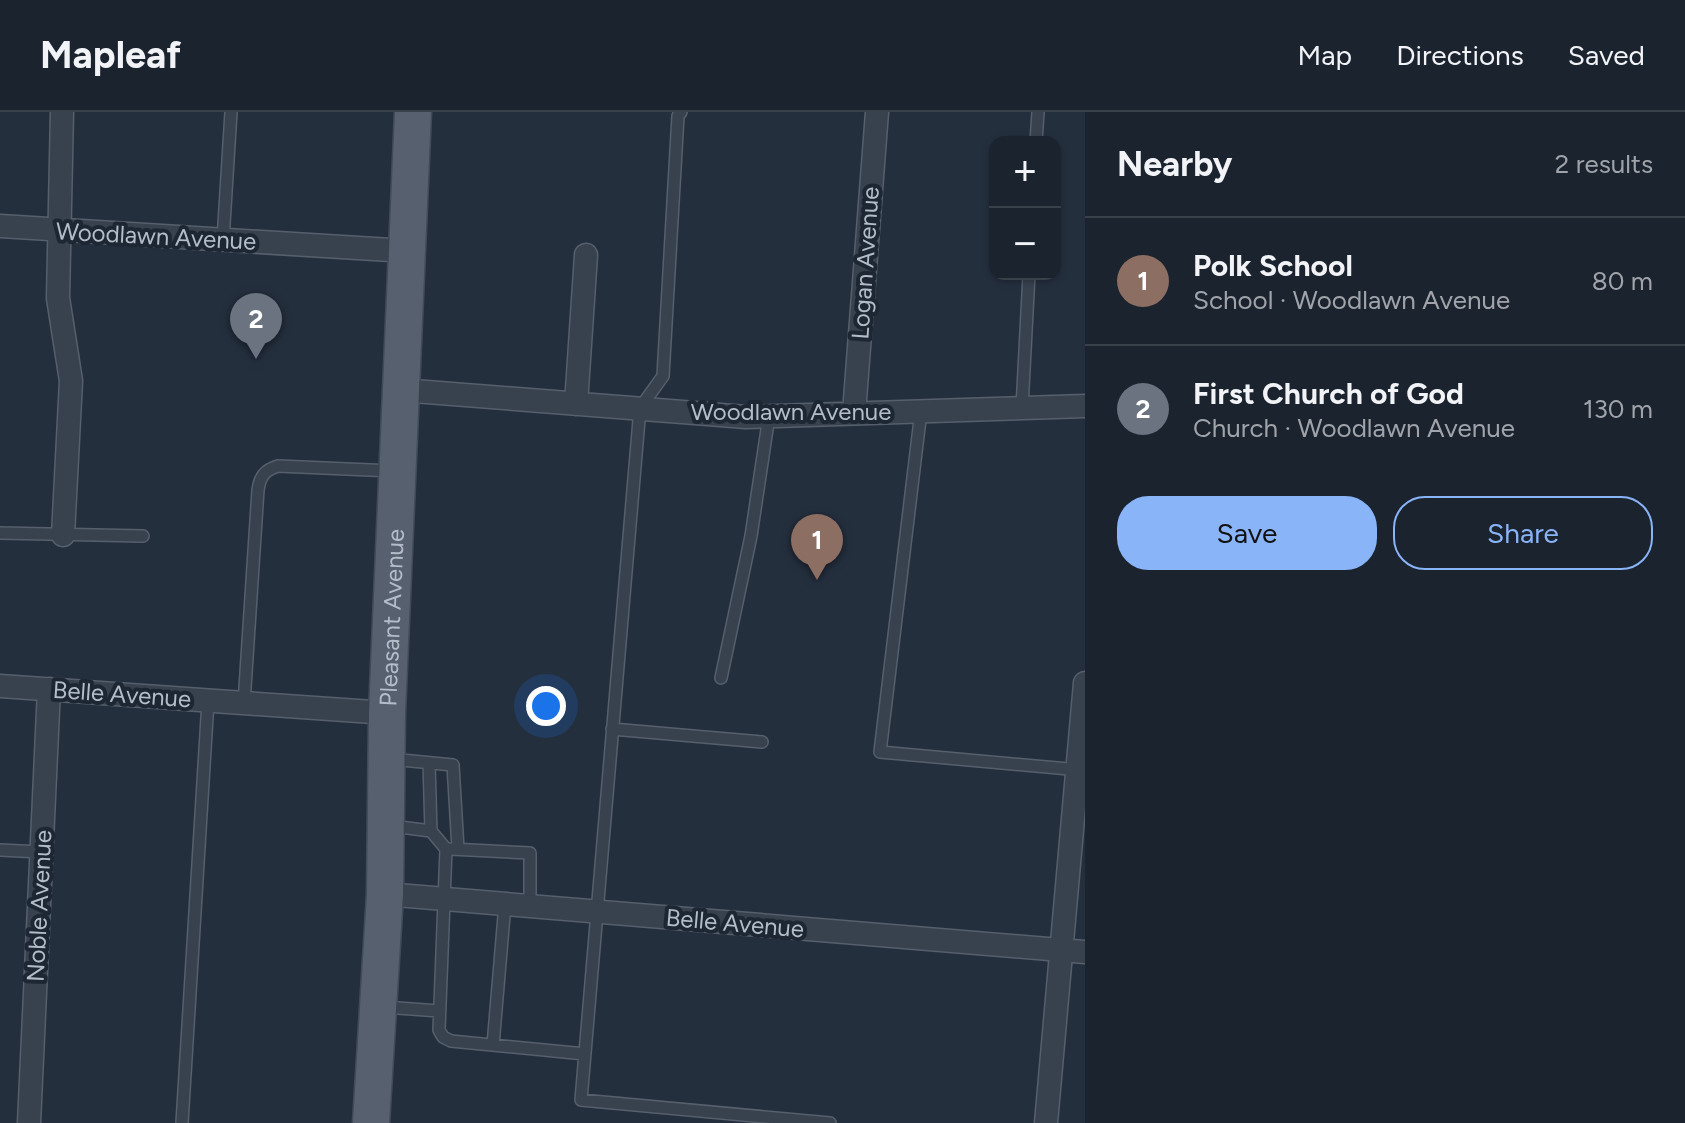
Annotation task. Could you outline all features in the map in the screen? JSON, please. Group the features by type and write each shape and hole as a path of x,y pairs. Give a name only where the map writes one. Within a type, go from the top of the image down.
{"main road":[{"name":"Pleasant Avenue","path":"371,1123 385,894 387,713 413,112"}],"street":[{"path":"62,112 58,298 71,381 63,535"},
{"name":"Logan Avenue","path":"854,413 877,112"},
{"name":"Woodlawn Avenue","path":"0,226 407,251"},
{"path":"576,404 586,255"},
{"name":"Woodlawn Avenue","path":"401,390 746,417 1085,406"},
{"path":"1046,1123 1081,770 1085,683"},
{"name":"Belle Avenue","path":"0,686 387,713"},
{"name":"Noble Avenue","path":"29,1123 49,689"},
{"name":"Belle Avenue","path":"385,894 1085,952"}],"lane":[{"path":"223,240 231,112"},
{"path":"681,112 678,116 663,376 640,408 581,1100 830,1123"},
{"path":"1036,136 1038,112"},
{"path":"1022,408 1029,280"},
{"path":"921,411 880,752 1081,770"},
{"path":"721,678 751,536 769,416"},
{"path":"244,703 258,490 263,473 278,466 398,472"},
{"path":"0,533 143,536"},
{"path":"182,1123 208,701"},
{"path":"612,729 762,742"},
{"path":"387,759 453,765 452,849 439,1011 439,1030 443,1037 451,1041 585,1054"},
{"path":"429,763 431,831"},
{"path":"386,825 431,831 452,849 530,853 530,906"},
{"path":"0,850 41,852"},
{"path":"493,1045 505,904"},
{"path":"378,1007 439,1011"}],"place":[{"name":"First Church of God","path":"256,359"},
{"name":"Polk School","path":"817,580"}]}
